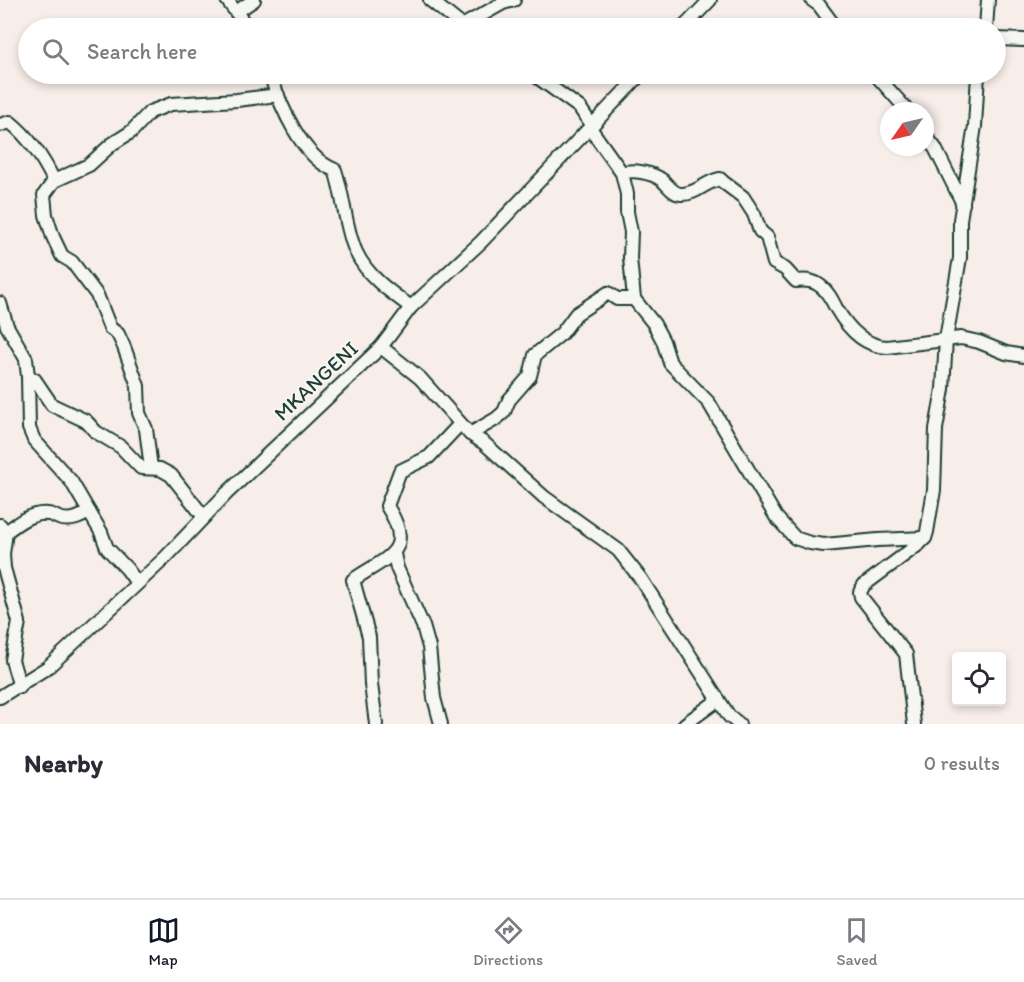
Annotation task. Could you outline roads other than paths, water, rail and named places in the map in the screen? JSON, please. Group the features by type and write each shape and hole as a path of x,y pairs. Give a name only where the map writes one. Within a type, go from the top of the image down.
{"street":[{"path":"227,0 240,18"},
{"path":"236,12 254,0"},
{"path":"430,0 451,18"},
{"path":"479,18 503,3 514,0"},
{"path":"693,18 710,0"},
{"path":"812,0 829,18"},
{"path":"987,18 988,0"},
{"path":"1006,39 1024,40"},
{"path":"274,84 289,121 314,157 326,167 335,170 356,251 378,282 411,307"},
{"path":"547,84 580,108 622,173 631,231 630,258 634,299 654,324 663,341 670,363 709,403 776,518 795,538 824,545 925,538"},
{"name":"MKANGENI","path":"0,697 20,687 48,667 381,347 411,307 481,242 632,84"},
{"path":"884,84 900,102"},
{"path":"914,724 906,654 861,597 860,592 864,585 925,538 934,490 936,429 943,389 946,339 960,258 960,220 975,126 977,84"},
{"path":"151,468 146,429 139,413 138,386 124,347 118,334 110,328 98,295 72,262 62,256 46,215 44,195 54,181 89,165 112,144 131,132 150,112 171,104 278,95"},
{"path":"0,125 10,122 21,131 37,150 54,181"},
{"path":"934,147 963,204"},
{"path":"622,173 628,171 655,175 672,189 683,194 694,193 712,181 720,179 743,197 754,214 760,231 767,237 774,263 785,269 796,280 808,280 820,285 845,322 866,342 879,347 887,347 961,338 979,342 1006,353 1024,356"},
{"path":"470,434 504,412 509,400 530,376 535,355 562,333 576,314 608,293 617,298 634,299"},
{"path":"0,303 8,326 26,359 29,428 34,440 71,481 101,532 107,548 137,583"},
{"path":"381,347 420,378 470,434 484,443 544,497 618,550 641,579 729,716 739,724"},
{"path":"28,376 35,380 52,405 86,421 96,432 121,447 141,468 160,469 171,475 204,517"},
{"path":"441,724 434,698 429,646 423,626 397,568 394,554 401,533 387,506 400,471 429,457 460,424"},
{"path":"20,687 12,660 19,622 4,568 2,531 36,515 49,514 62,519 76,519 89,512"},
{"path":"376,724 369,637 353,580 394,554"},
{"path":"685,724 718,700"}]}
